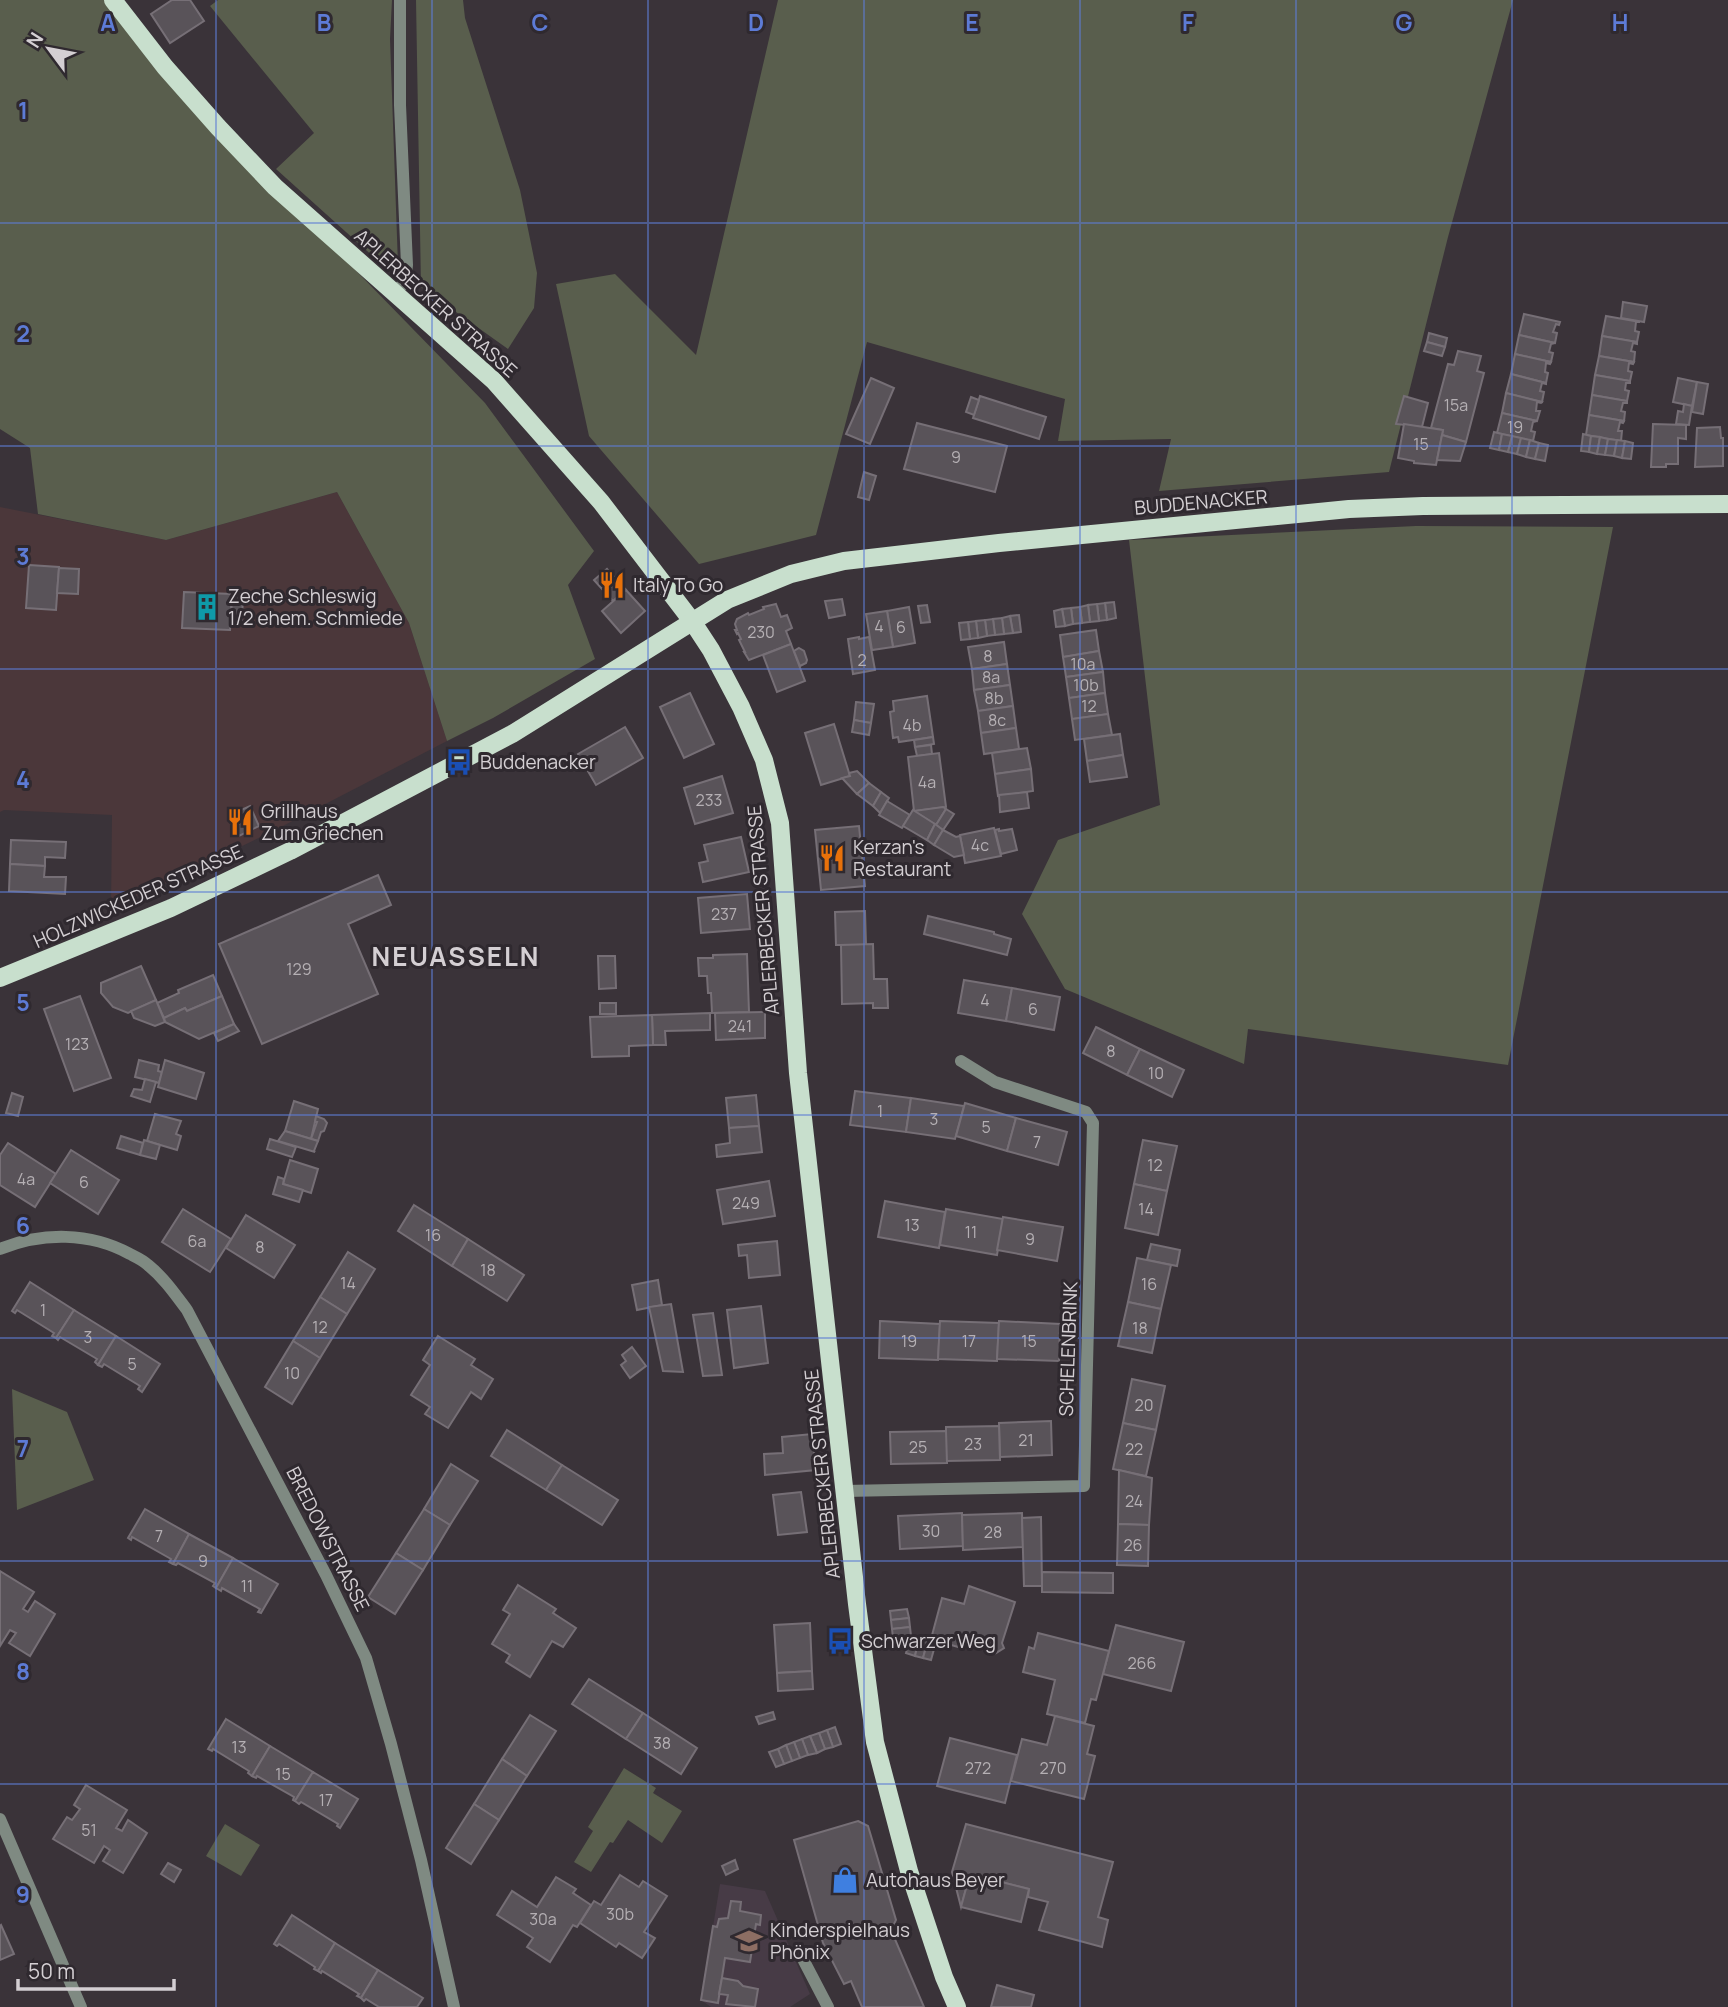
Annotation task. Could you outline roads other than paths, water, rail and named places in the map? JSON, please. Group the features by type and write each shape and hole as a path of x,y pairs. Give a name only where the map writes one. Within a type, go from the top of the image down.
{"main road":[{"name":"APLERBECKER STRASSE","path":"113,0 165,67 275,187 494,381 601,502 692,621 717,659 764,760 780,823 798,1073 875,1742 909,1871 944,1977 957,2007"},
{"name":"BUDDENACKER","path":"692,621 727,600 791,574 844,561 999,543 1349,509 1486,505 1728,504"},
{"name":"HOLZWICKEDER STRASSE","path":"0,978 171,908 290,851 512,734 692,621"}],"street":[{"path":"394,293 405,282 407,265 400,105 400,0"},
{"name":"SCHELENBRINK","path":"845,1491 1084,1486 1093,1124 1086,1112 995,1082 961,1061"},
{"name":"BREDOWSTRASSE","path":"0,1249 20,1241 54,1237 87,1237 114,1245 146,1263 167,1283 187,1310 326,1575 366,1658 421,1860 454,2007"},
{"path":"0,1819 81,2007"},
{"path":"804,1961 828,2007"}],"place":[{"name":"Italy To Go","path":"612,585"},
{"name":"Zeche Schleswig 1/2 ehem. Schmiede","path":"207,607"},
{"name":"Buddenacker","path":"459,762"},
{"name":"Grillhaus Zum Griechen","path":"240,822"},
{"name":"Kerzan's Restaurant","path":"832,858"},
{"name":"Schwarzer Weg","path":"840,1641"},
{"name":"Autohaus Beyer","path":"845,1880"},
{"name":"Kinderspielhaus Phönix","path":"749,1941"}],"district":[{"name":"NEUASSELN","path":"456,956"}]}
